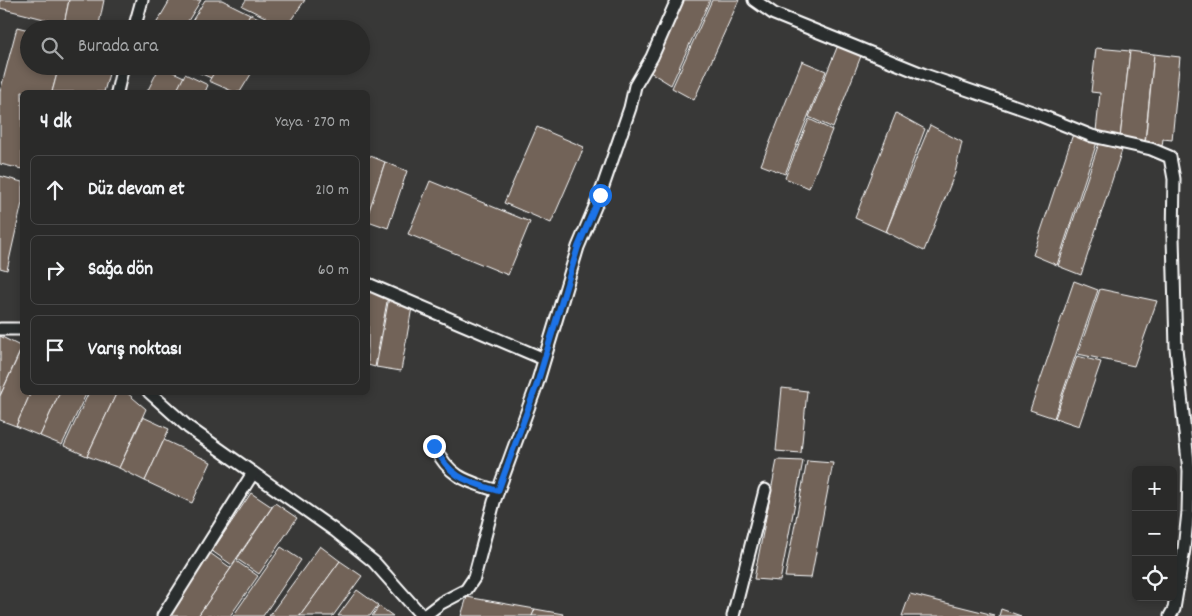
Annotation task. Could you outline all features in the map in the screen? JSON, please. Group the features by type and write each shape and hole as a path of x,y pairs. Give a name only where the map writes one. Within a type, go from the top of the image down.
{"street":[{"path":"136,20 142,0"},
{"path":"152,395 188,427 334,530 374,562 423,616 441,603 466,590 474,578 494,502 544,359 578,247 600,195 630,108 635,86 652,57 677,0"},
{"path":"754,0 774,14 925,76 1032,112 1092,136 1151,149 1170,157 1174,179 1173,236 1176,348 1189,471 1188,512 1184,549 1174,609 1170,616"},
{"path":"117,90 121,75"},
{"path":"370,285 544,359"},
{"path":"0,329 20,329"},
{"path":"434,446 442,461 457,476 498,491"},
{"path":"163,616 253,474"},
{"path":"733,616 766,490"}],"building":[{"path":"0,0 69,0 65,20 48,20 0,8"},
{"path":"69,0 104,0 100,20 65,20"},
{"path":"170,0 201,0 189,20 158,20"},
{"path":"205,0 222,0 250,14 246,20 193,20"},
{"path":"246,0 305,0 291,20 271,20 242,6"},
{"path":"682,0 710,0 671,85 650,72"},
{"path":"712,0 739,0 694,100 672,88"},
{"path":"250,14 263,20 246,20"},
{"path":"17,27 20,28 20,75 57,75 53,90 20,90 20,169 0,164 0,92"},
{"path":"838,45 861,56 833,128 809,117"},
{"path":"1096,48 1130,51 1120,138 1096,131 1100,93 1091,92"},
{"path":"1130,51 1154,54 1145,141 1120,138"},
{"path":"1154,54 1180,57 1172,140 1163,139 1162,146 1145,144"},
{"path":"802,61 826,71 785,174 761,165"},
{"path":"57,75 109,75 105,90 53,90"},
{"path":"156,75 180,75 184,77 177,90 148,90"},
{"path":"184,75 208,85 206,90 177,90"},
{"path":"213,75 250,75 241,90 229,90 209,81"},
{"path":"896,113 925,129 886,232 855,218"},
{"path":"809,119 832,130 809,188 785,178"},
{"path":"930,125 962,142 955,173 924,251 886,232"},
{"path":"537,127 584,147 551,223 504,203"},
{"path":"1073,134 1097,142 1057,265 1033,255"},
{"path":"1099,143 1122,150 1081,275 1058,266"},
{"path":"370,156 385,162 370,208"},
{"path":"385,162 407,171 388,228 370,222 370,208"},
{"path":"0,176 20,181 20,212 7,270 0,268"},
{"path":"430,181 530,222 508,275 408,234"},
{"path":"1074,281 1098,290 1054,418 1030,410"},
{"path":"370,288 388,296 375,367 370,366"},
{"path":"1100,289 1157,301 1134,366 1078,354"},
{"path":"389,297 412,307 401,371 376,367"},
{"path":"0,336 20,346 20,351 0,396"},
{"path":"20,352 20,395 30,395 16,426 0,420 0,396"},
{"path":"1077,356 1101,362 1079,426 1055,418"},
{"path":"782,388 807,391 801,453 776,451"},
{"path":"30,395 59,395 40,436 16,426"},
{"path":"59,395 86,395 62,445 40,436"},
{"path":"88,395 116,395 87,456 64,446"},
{"path":"116,395 130,395 146,409 119,468 87,456"},
{"path":"143,417 169,429 145,481 119,468"},
{"path":"164,440 211,462 192,503 145,481"},
{"path":"777,460 803,461 780,581 754,579"},
{"path":"807,461 833,463 811,578 785,577"},
{"path":"251,493 272,507 232,565 212,551"},
{"path":"275,503 297,518 259,574 237,559"},
{"path":"320,546 340,561 300,616 269,616"},
{"path":"281,547 301,560 263,616 233,616"},
{"path":"210,553 231,568 198,616 167,616"},
{"path":"236,561 258,576 230,616 198,616"},
{"path":"340,561 362,576 333,616 300,616"},
{"path":"357,590 378,605 370,616 338,616"},
{"path":"910,594 994,615 994,616 902,616"},
{"path":"467,597 535,609 532,616 461,616"},
{"path":"379,606 393,616 372,616"},
{"path":"535,609 563,614 562,616 532,616"},
{"path":"1001,609 1021,616 999,616"}],"route":[{"path":"434,446 442,461 457,476 474,484 498,491 537,384 578,247 600,195"}]}
